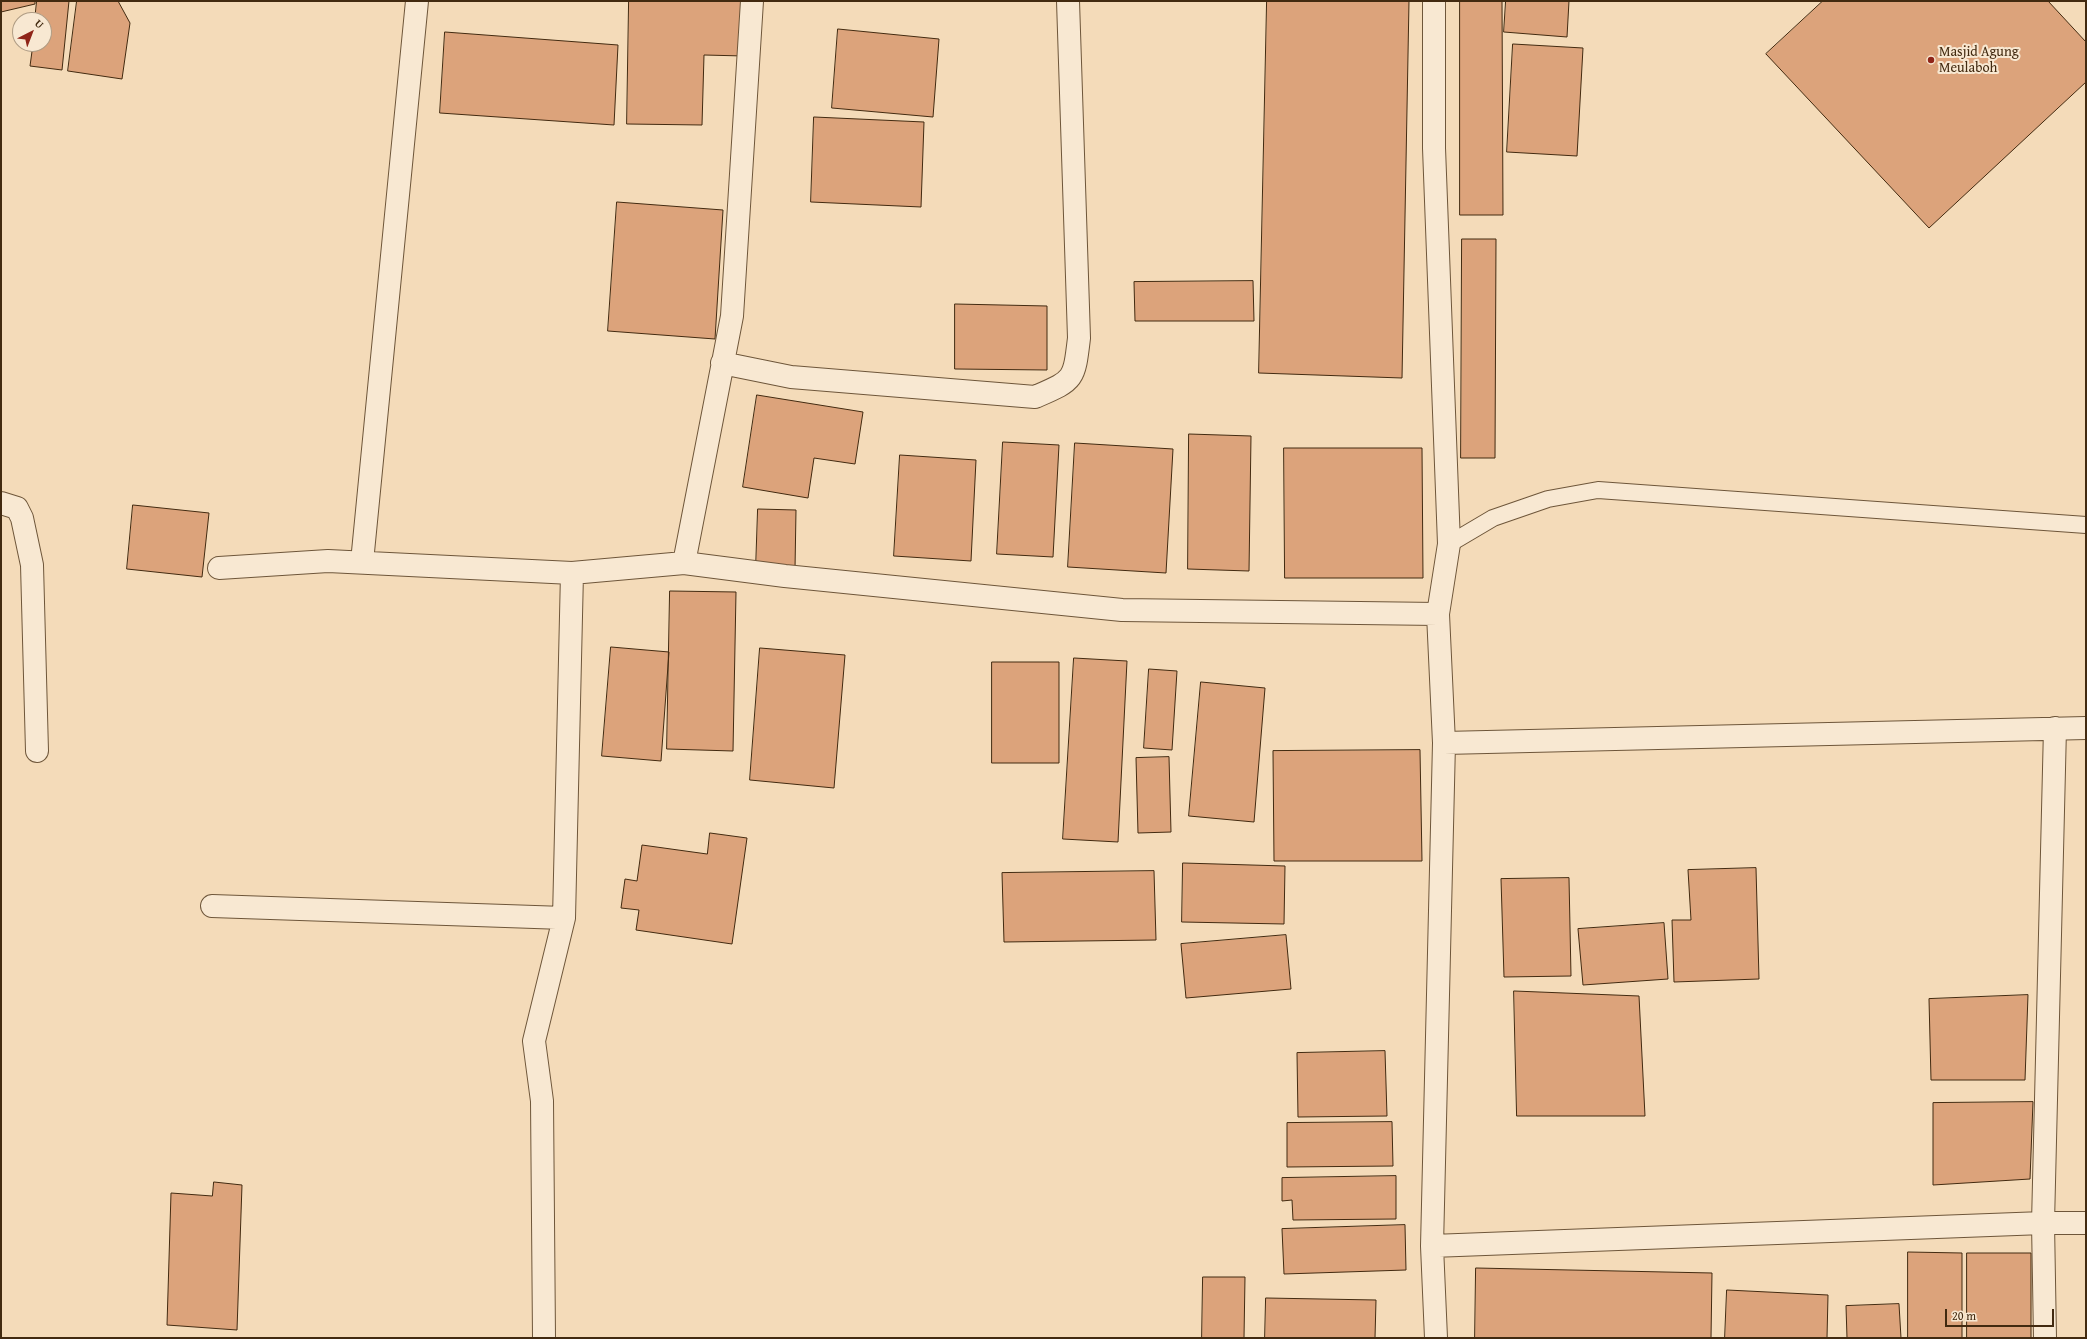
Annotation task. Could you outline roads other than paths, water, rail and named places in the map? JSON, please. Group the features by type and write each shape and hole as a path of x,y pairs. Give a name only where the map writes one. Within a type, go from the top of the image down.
{"street":[{"path":"362,562 417,1"},
{"path":"684,564 732,316 752,1"},
{"path":"722,363 791,377 1035,397 1065,384 1076,369 1078,338 1068,1"},
{"path":"1434,1 1434,148 1449,544 1438,614 1444,742 1432,1246 1436,1338"},
{"path":"1,503 17,508 22,518 32,565 37,751"},
{"path":"219,568 328,561 572,573 684,564 785,576 1122,610 1438,614"},
{"path":"544,1338 542,1101 534,1041 564,918 572,573"},
{"path":"2045,1338 2043,1223 2055,728"},
{"path":"1444,742 2086,728"},
{"path":"212,906 564,918"},
{"path":"1432,1246 2043,1223 2086,1223"}],"lane":[{"path":"1449,544 1494,518 1548,499 1598,490 2086,525"}],"place":[{"name":"Masjid Agung Meulaboh","path":"1931,60"}]}
